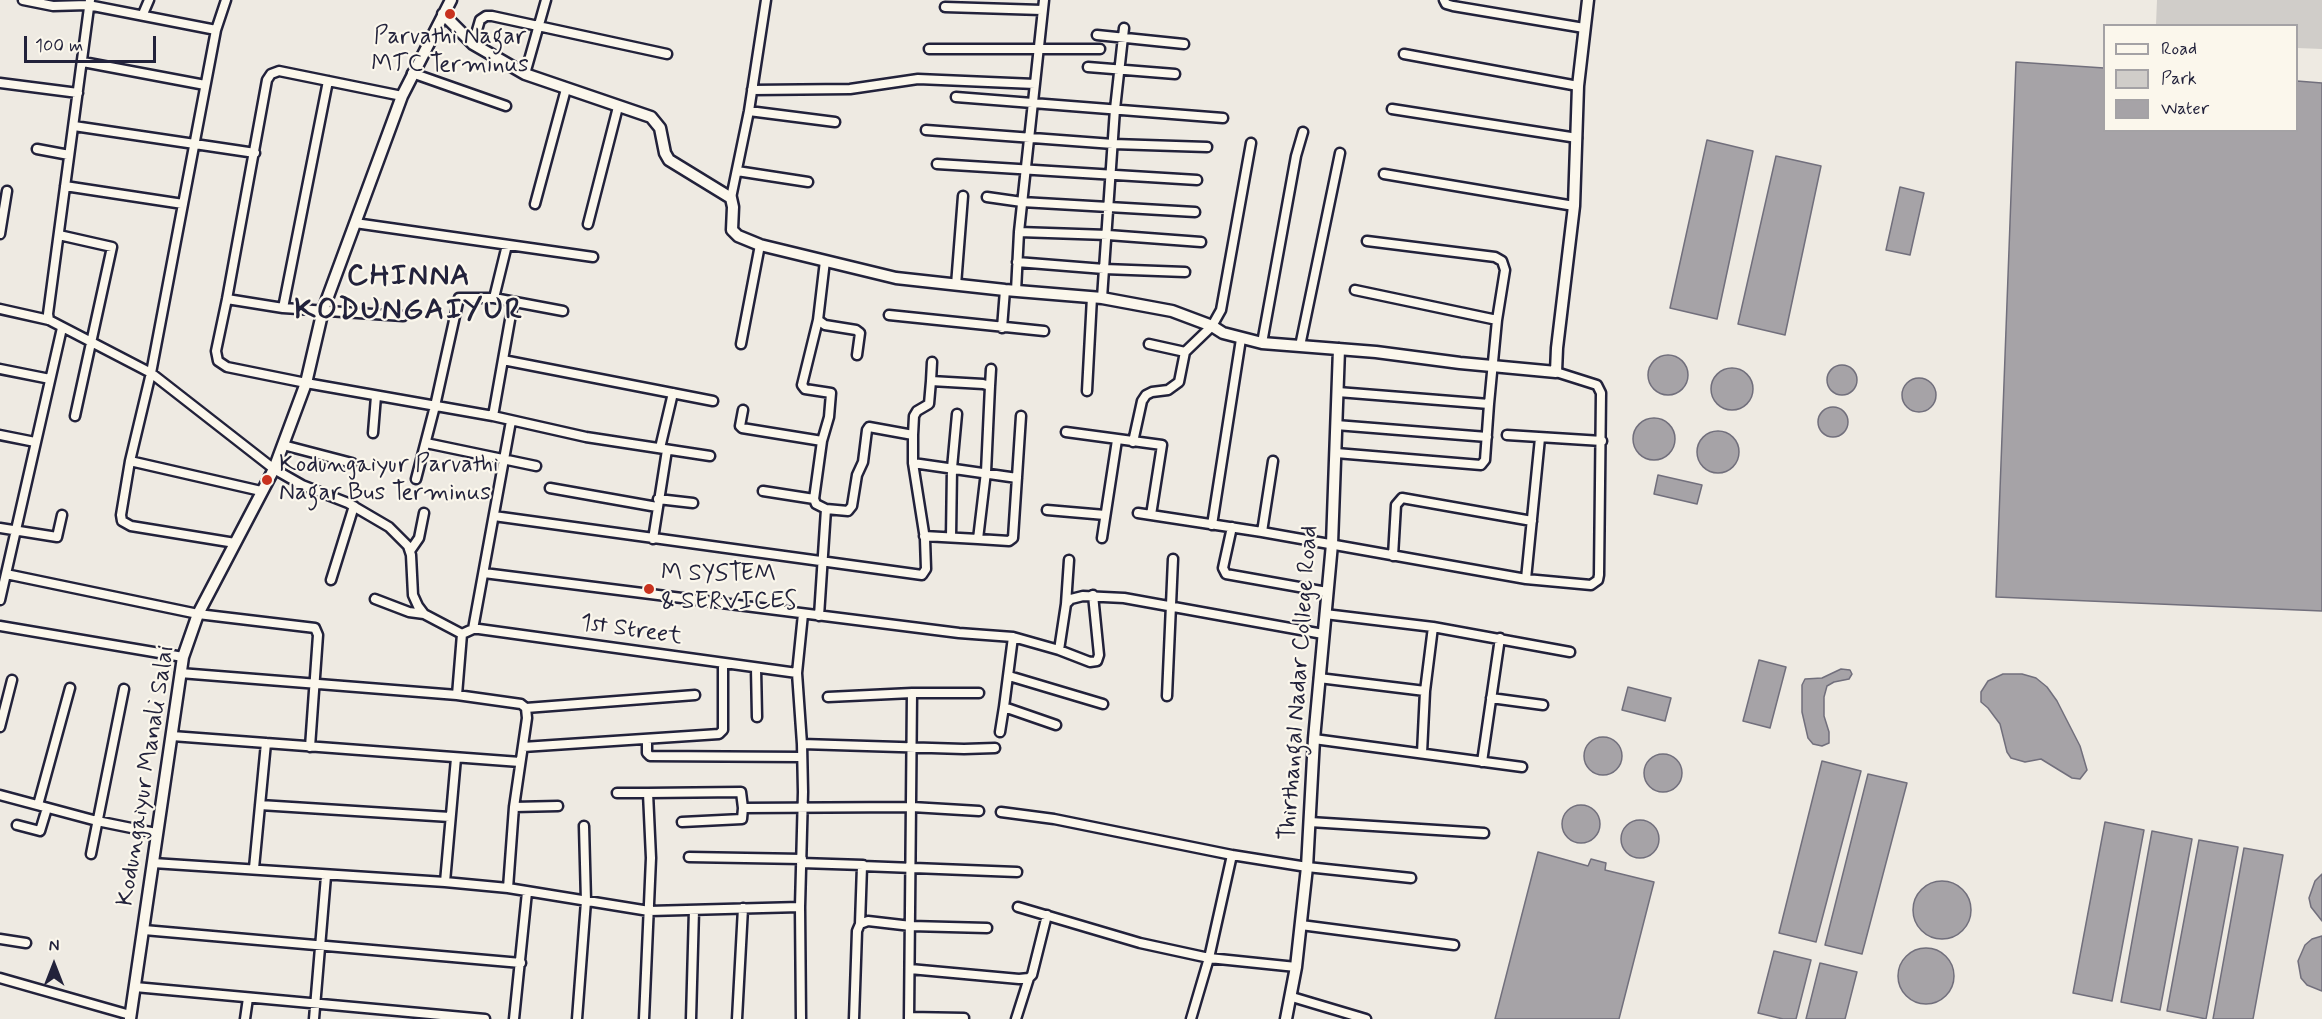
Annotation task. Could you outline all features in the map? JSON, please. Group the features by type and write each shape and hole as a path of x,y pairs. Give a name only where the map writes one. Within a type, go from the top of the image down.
{"street":[{"path":"23,0 89,3 216,30"},
{"path":"143,14 149,0"},
{"path":"226,0 216,30 151,373 121,509 122,521 126,524 235,543"},
{"name":"Kodungaiyur Manali Salai","path":"130,1017 183,657 198,614 274,469 306,383 323,310 402,96 451,0"},
{"path":"525,74 546,0"},
{"path":"766,0 749,111 731,198 732,230 738,236 760,245 896,278 1097,297 1172,311 1212,326 1223,333 1262,343 1556,372 1600,388 1602,441 1598,580 1586,586 1526,579 1262,532 1138,513"},
{"path":"1002,328 1017,262 1044,0"},
{"path":"1444,0 1446,4 1453,6 1584,28"},
{"path":"1556,372 1574,206 1578,86 1588,0"},
{"path":"49,320 89,3"},
{"path":"945,7 1042,10"},
{"path":"443,14 472,44 525,74 651,117 660,129 664,153 669,160 731,198"},
{"path":"472,44 480,20 486,16 667,54"},
{"path":"1097,35 1123,33 1184,44"},
{"path":"1087,391 1097,297 1104,269 1108,235 1115,109 1123,33"},
{"path":"928,50 1100,49"},
{"path":"1404,54 1578,86"},
{"path":"83,62 205,86"},
{"path":"1088,67 1175,74"},
{"path":"402,96 279,71 271,74 267,80 216,351 219,361 227,367 306,383 493,416 586,437 710,456"},
{"path":"412,73 506,106"},
{"path":"752,90 833,90 918,79 1035,84"},
{"path":"283,308 328,81"},
{"path":"0,82 78,93"},
{"path":"535,204 566,89"},
{"path":"956,97 1033,101 1223,118"},
{"path":"588,224 618,107"},
{"path":"1392,108 1577,138"},
{"path":"749,111 835,122"},
{"path":"74,126 255,153"},
{"path":"926,130 1113,144 1207,147"},
{"path":"1262,343 1296,156 1303,132"},
{"path":"1133,442 1142,401 1146,395 1168,390 1179,382 1185,352 1212,326 1221,310 1251,143"},
{"path":"37,149 69,155"},
{"path":"1300,346 1340,153"},
{"path":"937,164 1197,180"},
{"path":"737,171 808,182"},
{"path":"1384,174 1574,206"},
{"path":"65,186 183,204"},
{"path":"0,234 7,191"},
{"path":"956,285 963,196"},
{"path":"987,198 1195,212"},
{"path":"355,223 593,257"},
{"path":"1019,232 1108,235 1201,242"},
{"path":"59,235 112,247 75,416"},
{"path":"1336,453 1477,465 1485,460 1491,366 1505,270 1498,259 1367,241"},
{"path":"494,298 507,245"},
{"path":"741,344 760,245"},
{"path":"825,261 817,310 818,320 802,385 805,389 829,392 832,395 822,441 814,499 816,504 826,509 848,511 852,506 869,427 913,435"},
{"path":"1017,262 1104,269 1185,272"},
{"path":"1355,290 1497,320"},
{"path":"416,479 459,298 494,298 563,311"},
{"path":"227,299 283,308 403,316"},
{"path":"493,416 513,303"},
{"path":"0,309 49,320 151,373 274,469 302,484 354,506 389,527 410,551 413,595 424,614"},
{"path":"889,315 1044,331"},
{"path":"818,320 825,325 856,330 860,333 857,355"},
{"path":"1,595 62,328"},
{"path":"1212,525 1241,339"},
{"path":"1149,344 1185,352"},
{"name":"Thirthangal Nadar College Road","path":"1286,1019 1292,997 1307,867 1314,738 1332,544 1340,349"},
{"path":"503,360 713,400"},
{"path":"494,516 922,575 926,569 924,536 913,463 913,435 914,416 917,411 928,404 932,362"},
{"path":"0,369 50,379"},
{"path":"978,539 986,472 991,369"},
{"path":"931,381 990,386"},
{"path":"1338,392 1489,404"},
{"path":"653,539 663,449 673,393"},
{"path":"373,433 376,396"},
{"path":"743,410 740,426 742,428 822,441"},
{"path":"951,537 952,468 957,414"},
{"path":"924,536 1009,541 1013,538 1021,416"},
{"path":"462,634 473,628 511,421"},
{"path":"1336,425 1487,437"},
{"path":"1066,432 1162,445 1151,516"},
{"path":"0,435 35,442"},
{"path":"1507,435 1602,441"},
{"path":"1526,579 1540,438"},
{"path":"1102,538 1117,440"},
{"path":"426,443 536,466"},
{"path":"283,445 352,463"},
{"path":"130,461 261,491"},
{"path":"1262,532 1273,461"},
{"path":"913,463 1017,478"},
{"path":"550,489 657,503 693,503"},
{"path":"763,491 814,499"},
{"path":"1394,556 1396,505 1402,498 1532,521"},
{"path":"331,580 354,506"},
{"path":"819,616 826,509"},
{"path":"1047,510 1105,516"},
{"path":"410,551 419,538 424,513"},
{"path":"0,528 57,537 62,515"},
{"path":"1232,527 1223,568 1226,574 1327,592"},
{"path":"1167,696 1173,559"},
{"path":"1059,650 1066,604 1069,560"},
{"path":"484,573 819,616 1014,637 1090,662 1097,661 1099,655 1093,595"},
{"path":"6,574 198,614 315,628 318,635 310,747"},
{"path":"1066,604 1071,599 1093,595 1124,598 1323,634"},
{"path":"375,599 410,612 424,614 462,634"},
{"path":"801,1019 800,907 803,808 802,744 797,673 803,614"},
{"path":"1324,614 1434,627 1570,652"},
{"path":"0,626 183,657"},
{"path":"1422,753 1425,691 1434,627"},
{"name":"1st Street","path":"473,628 797,673"},
{"path":"457,695 462,634"},
{"path":"1000,732 1014,637"},
{"path":"1482,762 1500,638"},
{"path":"523,747 722,733 723,663"},
{"path":"756,668 757,717"},
{"path":"180,673 457,695 515,702 526,708 695,695"},
{"path":"1009,676 1102,704"},
{"path":"1319,678 1425,691"},
{"path":"0,727 12,680"},
{"path":"18,825 40,831 42,806 70,688"},
{"path":"91,854 124,689"},
{"path":"912,693 909,1018 964,1018"},
{"path":"828,697 979,693"},
{"path":"1491,698 1543,705"},
{"path":"1005,707 1056,725"},
{"path":"508,888 514,807 527,718 526,708"},
{"path":"172,736 520,762"},
{"path":"1314,738 1522,767"},
{"path":"646,739 647,753 650,756 801,757"},
{"path":"254,868 266,743"},
{"path":"802,744 995,748"},
{"path":"445,882 456,758"},
{"path":"617,793 741,792 742,819 682,822"},
{"path":"644,1019 651,858 648,793"},
{"path":"0,795 97,821 156,833"},
{"path":"260,805 450,817"},
{"path":"514,807 558,806"},
{"path":"743,808 912,807 979,811"},
{"path":"1001,812 1054,819 1232,855 1307,867 1411,878"},
{"path":"1310,822 1484,833"},
{"path":"577,1019 586,901 584,826"},
{"path":"1191,1019 1209,958 1232,855"},
{"path":"689,857 1017,872"},
{"path":"153,863 254,868 326,876 445,882 508,888 649,911 800,907"},
{"path":"854,1019 857,931 860,924 860,869 863,865"},
{"path":"314,1019 326,876"},
{"path":"514,1019 527,892"},
{"path":"1018,907 1140,943 1209,958 1296,967"},
{"path":"737,1019 743,908"},
{"path":"690,1019 694,910"},
{"path":"1016,1019 1032,975 1047,915"},
{"path":"860,924 867,921 910,926 987,928"},
{"path":"1301,924 1454,945"},
{"path":"144,930 521,963"},
{"path":"0,939 26,943"},
{"path":"910,969 1020,980 1029,978"},
{"path":"0,978 130,1017"},
{"path":"135,987 485,1019"},
{"path":"1292,997 1366,1019"},
{"path":"245,1019 248,998"}],"green space":[{"path":"2157,0 2322,0 2322,49 2298,48 2298,24 2156,24"}],"water":[{"path":"2016,62 2103,68 2103,132 2298,132 2298,81 2322,83 2322,611 1996,597"},
{"path":"1707,140 1753,151 1717,319 1670,308"},
{"path":"1776,156 1821,166 1785,335 1738,324"},
{"path":"1900,187 1924,193 1910,255 1886,250"},
{"path":"1668,355 1676,356 1682,361 1687,367 1687,383 1682,389 1676,394 1668,395 1660,394 1654,389 1649,383 1648,375 1649,367 1654,361 1660,356"},
{"path":"1842,365 1853,369 1857,380 1853,391 1842,395 1831,391 1827,380 1831,369"},
{"path":"1732,368 1747,374 1753,389 1747,404 1732,410 1717,404 1711,389 1717,374"},
{"path":"1919,378 1931,383 1936,395 1931,407 1919,412 1907,407 1902,395 1907,383"},
{"path":"1833,407 1844,411 1848,422 1844,433 1833,437 1822,433 1818,422 1822,411"},
{"path":"1654,418 1669,424 1675,439 1669,454 1654,460 1639,454 1633,439 1639,424"},
{"path":"1718,431 1733,437 1739,452 1733,467 1718,473 1703,467 1697,452 1703,437"},
{"path":"1658,475 1702,485 1697,504 1654,494"},
{"path":"1759,660 1786,667 1770,728 1743,721"},
{"path":"1841,669 1850,670 1852,674 1849,679 1827,686 1824,697 1824,716 1829,732 1829,743 1822,746 1813,744 1808,738 1802,712 1802,685 1805,679 1822,678"},
{"path":"2003,674 2022,674 2036,678 2047,687 2057,701 2080,746 2087,770 2080,779 2072,778 2041,759 2025,762 2011,758 2007,752 2000,724 1981,702 1981,692 1988,681"},
{"path":"1628,687 1671,698 1665,721 1622,710"},
{"path":"1603,737 1617,742 1622,756 1617,770 1603,775 1589,770 1584,756 1589,742"},
{"path":"1663,754 1677,759 1682,773 1677,787 1663,792 1649,787 1644,773 1649,759"},
{"path":"1822,761 1861,771 1816,942 1779,933"},
{"path":"1868,774 1907,783 1862,954 1825,945"},
{"path":"1581,805 1595,810 1600,824 1595,838 1581,843 1567,838 1562,824 1567,810"},
{"path":"1640,820 1654,825 1659,839 1654,853 1640,858 1626,853 1621,839 1626,825"},
{"path":"2105,822 2144,830 2112,1001 2073,993"},
{"path":"2152,831 2192,839 2160,1010 2121,1002"},
{"path":"2199,840 2238,847 2206,1019 2167,1011"},
{"path":"2244,848 2283,855 2253,1019 2213,1019"},
{"path":"1538,852 1588,866 1591,859 1606,863 1605,870 1654,882 1619,1019 1495,1019"},
{"path":"2322,874 2322,921 2311,907 2309,898 2315,881"},
{"path":"1942,881 1953,883 1966,894 1971,910 1969,921 1958,934 1942,939 1931,937 1918,926 1913,910 1915,899 1926,886"},
{"path":"2322,936 2322,991 2307,985 2301,978 2298,961 2305,945 2312,939"},
{"path":"1926,948 1937,950 1946,956 1952,965 1954,976 1952,987 1946,996 1937,1002 1926,1004 1915,1002 1906,996 1900,987 1898,976 1900,965 1906,956 1915,950"},
{"path":"1774,951 1811,960 1796,1019 1783,1019 1758,1013"},
{"path":"1820,963 1857,972 1845,1019 1806,1019"}],"place":[{"name":"Parvathi Nagar MTC Terminus","path":"450,14"},
{"name":"Kodungaiyur Parvathi Nagar Bus Terminus","path":"267,480"},
{"name":"M SYSTEM & SERVICES","path":"649,589"}],"district":[{"name":"CHINNA KODUNGAIYUR","path":"409,295"}]}
